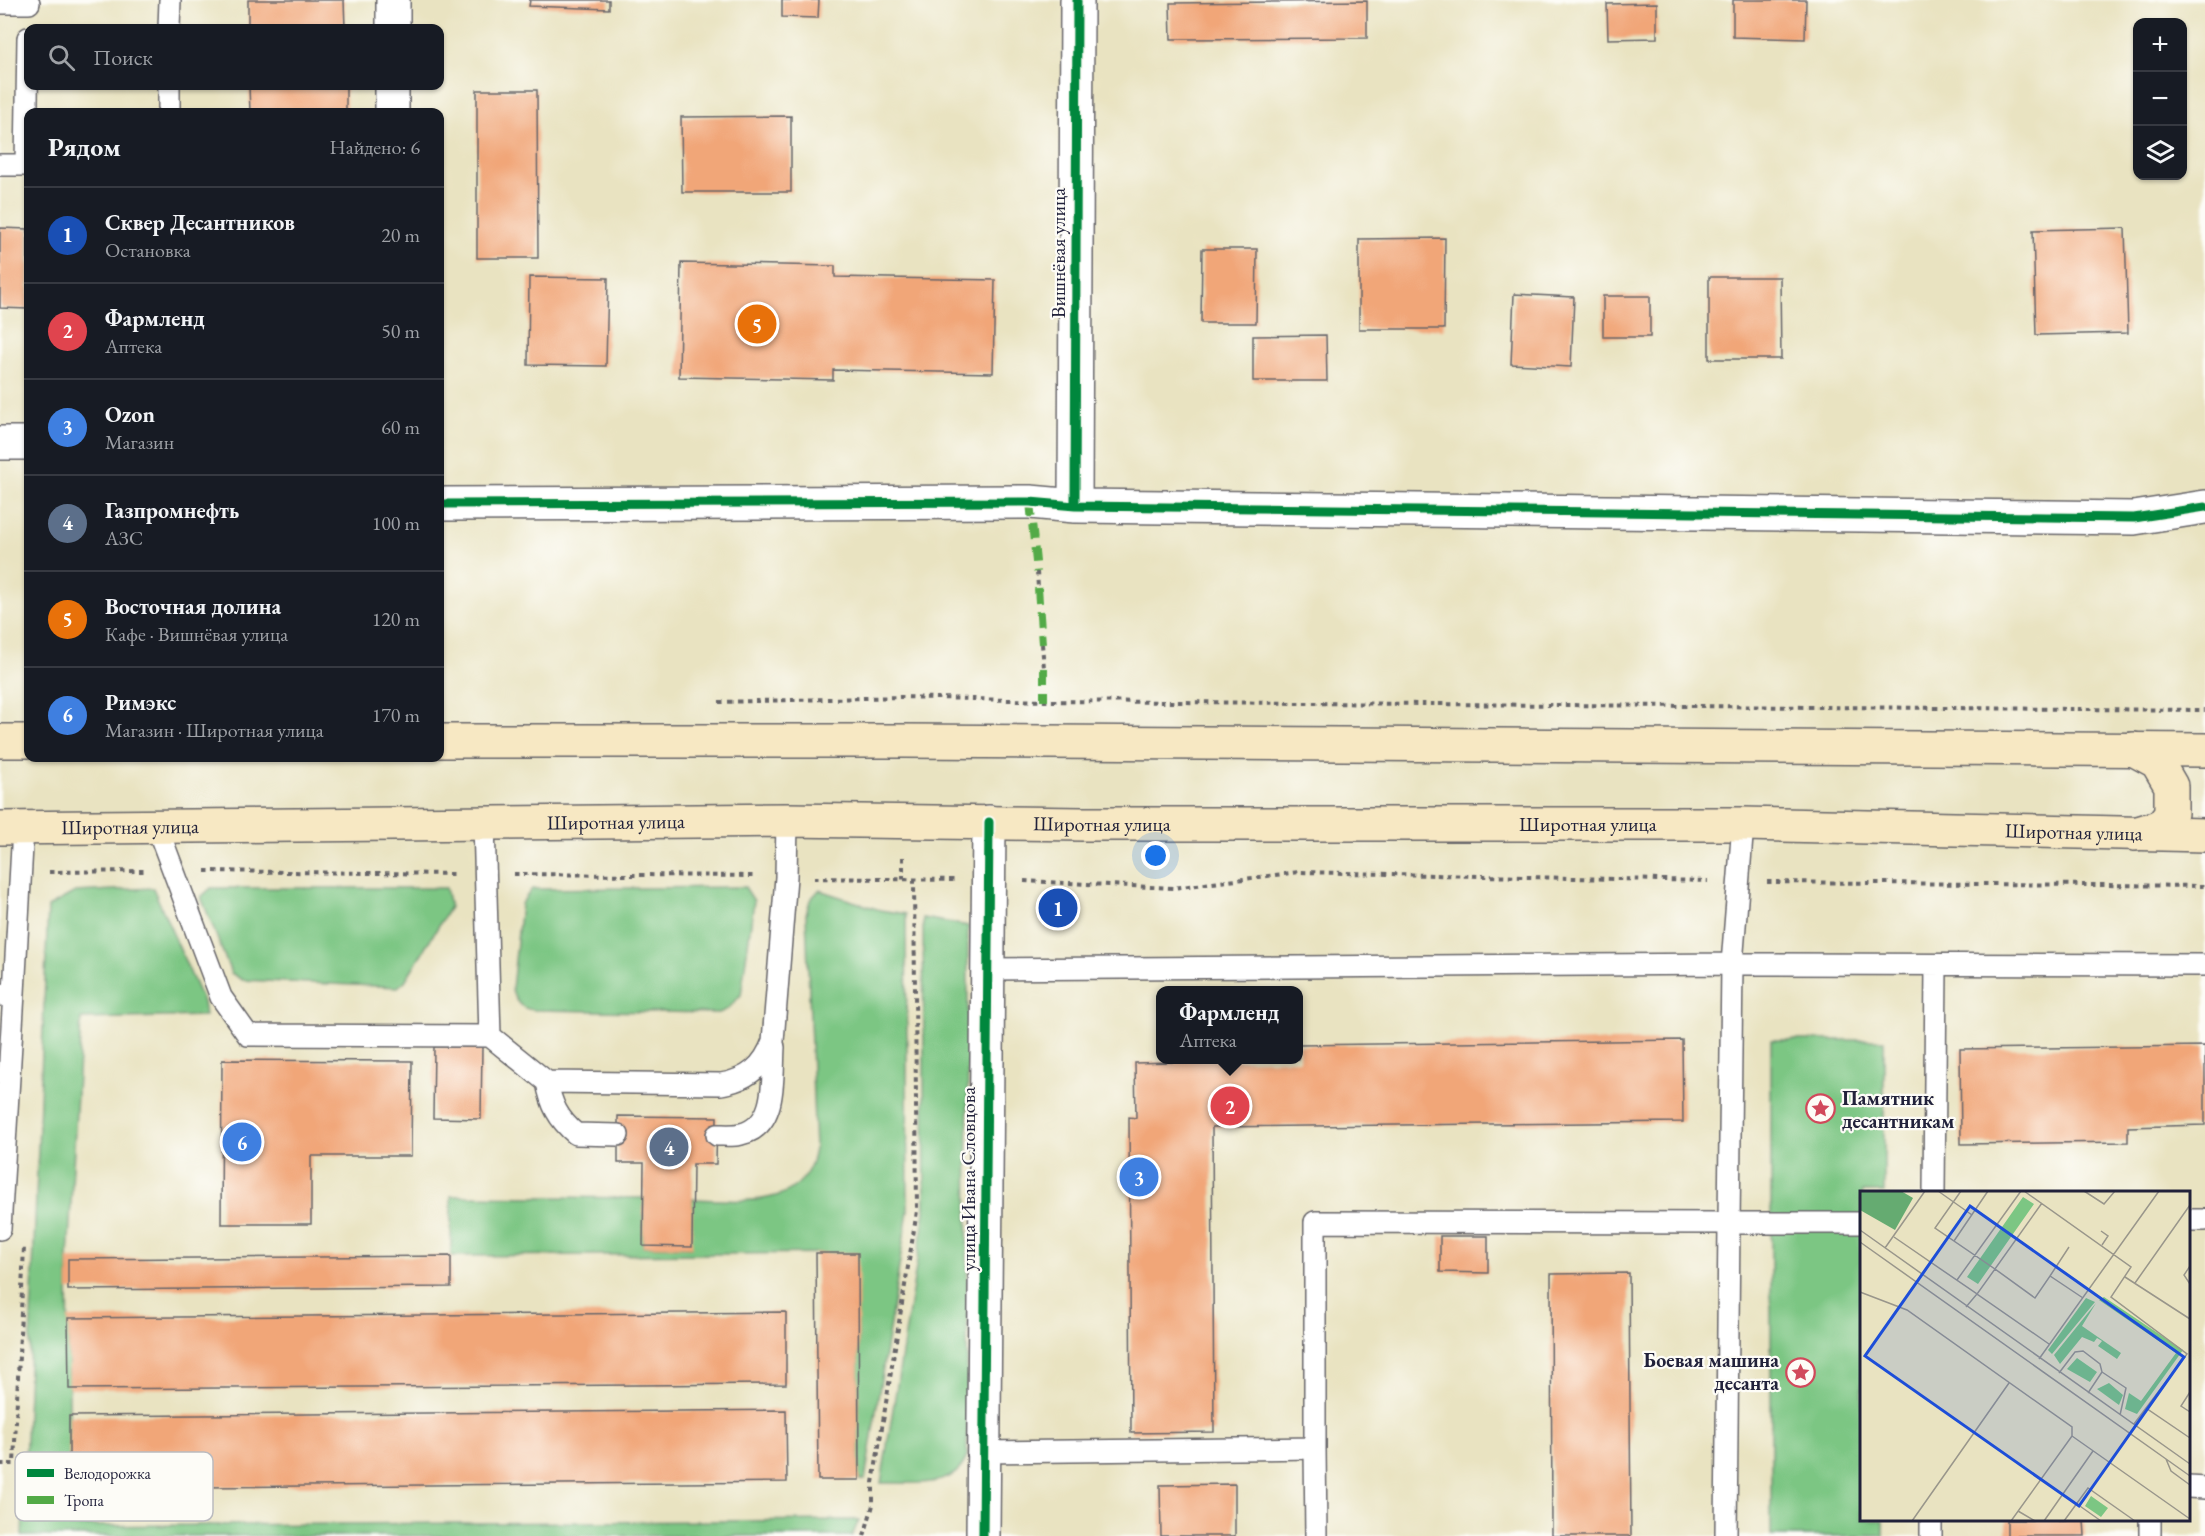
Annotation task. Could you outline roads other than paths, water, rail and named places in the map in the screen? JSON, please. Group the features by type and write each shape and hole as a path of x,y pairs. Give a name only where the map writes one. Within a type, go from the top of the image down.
{"main road":[{"path":"0,741 24,741"},
{"path":"444,741 903,741 2205,750"},
{"path":"2133,749 2157,762 2171,786 2171,813 2161,826 2133,835"},
{"name":"Широтная улица","path":"12,828 787,819 1083,824 1743,824 2205,835"}],"street":[{"path":"393,0 393,24"},
{"name":"Вишнёвая улица","path":"1075,506 1077,0"},
{"path":"392,90 392,108"},
{"path":"0,443 24,443"},
{"path":"444,504 1030,502 1075,506 2134,518 2205,507"},
{"name":"улица Ивана Словцова","path":"983,1536 989,822"}],"lane":[{"path":"170,0 170,24"},
{"path":"0,3 29,2 29,24"},
{"path":"27,108 28,90"},
{"path":"169,90 169,108"},
{"path":"0,165 24,165"},
{"path":"717,1135 739,1135 758,1126 766,1115 770,1102 786,877 787,819"},
{"path":"484,823 490,1036"},
{"path":"1726,1536 1732,964 1743,824"},
{"path":"158,827 221,997 248,1035 490,1036 547,1082 721,1084 735,1082 748,1076 759,1067 768,1055 775,1025"},
{"path":"0,1229 7,994 21,897 12,828"},
{"path":"988,969 1732,964 1936,966 2205,964"},
{"path":"1934,1191 1936,966"},
{"path":"547,1082 557,1115 576,1134 618,1135"},
{"path":"1317,1536 1315,1222 1860,1223"},
{"path":"984,1452 1315,1448"},
{"path":"2190,1487 2205,1488"}],"place":[{"name":"Восточная долина","path":"757,324"},
{"name":"Сквер Десантников","path":"1058,908"},
{"name":"Фармленд","path":"1230,1106"},
{"name":"Памятник десантникам","path":"1821,1109"},
{"name":"Римэкс","path":"242,1142"},
{"name":"Газпромнефть","path":"669,1147"},
{"name":"Ozon","path":"1139,1177"},
{"name":"Боевая машина десанта","path":"1800,1372"}]}
